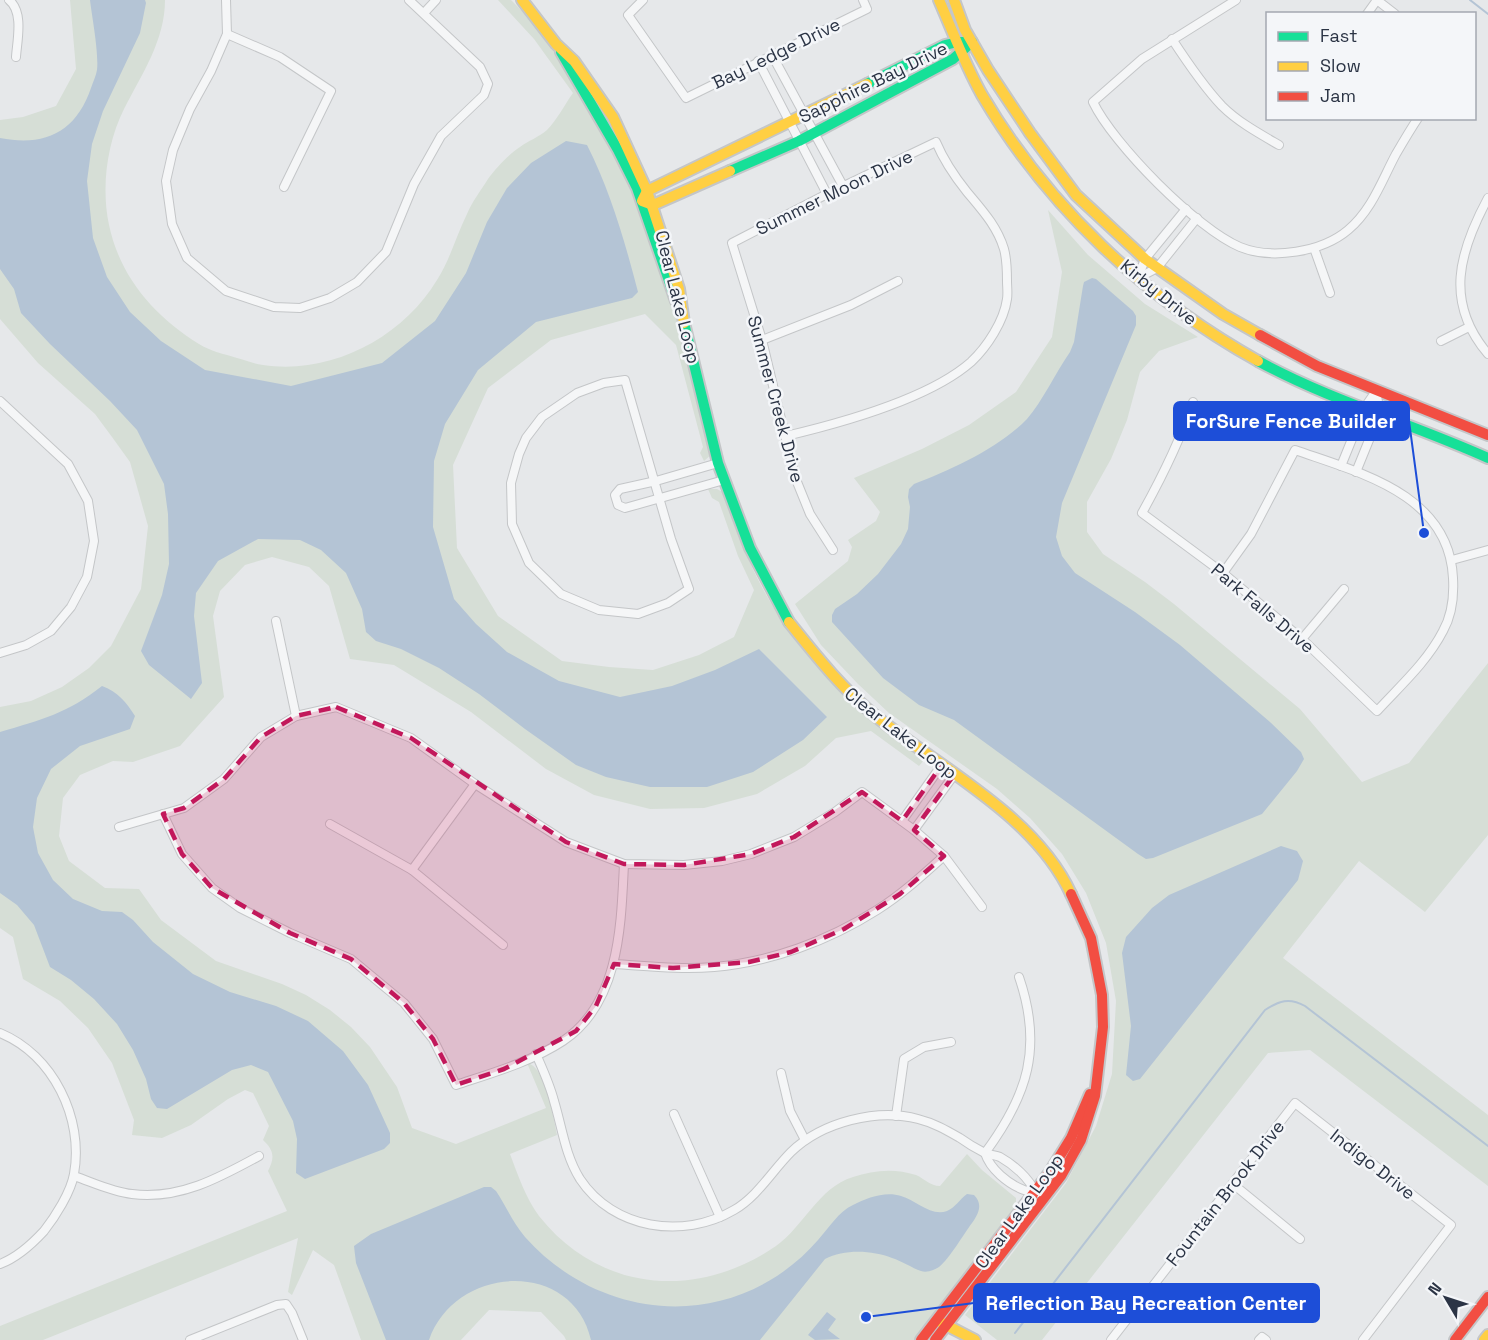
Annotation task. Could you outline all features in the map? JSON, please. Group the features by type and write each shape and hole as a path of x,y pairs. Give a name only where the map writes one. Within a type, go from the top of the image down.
{"street":[{"path":"9,0 13,3 18,17 16,57"},
{"path":"226,0 227,34 173,150 166,181 172,224 187,258 226,291 274,308 300,308 330,298 357,282 386,252 414,184 441,136 484,95 488,84 480,67 413,1"},
{"path":"424,13 436,0"},
{"path":"522,0 556,44 648,203"},
{"name":"Bay Ledge Drive","path":"643,0 628,15 686,98 867,9 863,0"},
{"name":"Kirby Drive","path":"939,0 982,94 1024,157 1081,225 1165,302 1269,367 1322,391 1488,458"},
{"name":"Kirby Drive","path":"954,0 972,42 1030,133 1076,195 1145,259 1223,314 1317,366 1488,435"},
{"path":"1236,0 1172,39 1124,73 1093,102 1100,118 1130,154 1186,209 1225,239 1257,252 1290,253 1314,249 1347,232 1372,201 1417,120"},
{"path":"1377,0 1392,12"},
{"path":"227,34 280,57 331,91 284,187"},
{"path":"1172,39 1198,77 1223,107 1247,126 1280,145"},
{"name":"Sapphire Bay Drive","path":"648,203 799,141 972,42"},
{"path":"556,44 574,61 613,117 647,191 648,203"},
{"name":"Sapphire Bay Drive","path":"647,191 805,116 945,45 960,47"},
{"path":"772,55 843,186"},
{"path":"758,62 827,194"},
{"name":"Summer Moon Drive","path":"732,243 843,186 936,142 951,171 998,232 1004,250 1007,267 1007,299 1002,317 989,341 972,361 950,376 910,397 835,424 786,436"},
{"path":"1488,198 1470,234 1460,271 1462,306 1469,327 1488,354"},
{"name":"Clear Lake Loop","path":"648,203 679,289 683,318 718,463 750,548 789,622 808,648 854,698 1024,829 1047,855 1067,885 1091,938 1102,995 1103,1027 1095,1096 1081,1140 1061,1176 1040,1195 921,1340"},
{"path":"1138,278 1145,259 1186,209"},
{"path":"1138,278 1157,268 1197,218"},
{"name":"Summer Creek Drive","path":"732,243 762,340 795,477 807,505 833,550"},
{"path":"1314,249 1330,293"},
{"path":"762,340 851,306 898,281"},
{"path":"1441,341 1469,327"},
{"path":"625,380 656,481 671,539 688,589 668,603 638,614 599,610 561,594 529,563 512,524 511,483 519,454 526,438 542,417 577,393 604,383 625,380"},
{"path":"1341,466 1365,407 1376,391"},
{"path":"1356,472 1380,413 1376,391"},
{"path":"0,401 69,464 88,501 94,541 87,577 71,607 51,631 26,645 0,653"},
{"name":"Park Falls Drive","path":"1193,402 1163,475 1142,513 1223,573 1302,639 1377,711 1425,659 1444,629 1451,607 1454,586 1452,560"},
{"path":"1223,573 1251,534 1295,450 1398,490 1412,500 1434,522 1452,560 1488,550"},
{"path":"718,463 620,489 615,495 618,505 625,508 724,480"},
{"path":"1302,639 1344,589"},
{"path":"276,621 296,716"},
{"path":"119,826 184,807 224,779 261,737 296,716 336,707 411,738 475,784 566,842 624,864 684,864 722,861 751,854 794,837 862,792 914,830 944,856 982,907"},
{"path":"902,821 941,766"},
{"path":"914,830 954,775"},
{"path":"412,870 475,784"},
{"path":"163,814 182,854 212,888 240,908 290,933 351,958 404,1003 433,1039 456,1085 504,1069 562,1042 587,1020 604,992 614,964 624,864"},
{"path":"330,824 412,870 503,945"},
{"path":"614,964 673,968 714,967 791,952 844,929 877,911 944,856"},
{"path":"985,1154 1019,1100 1027,1073 1031,1024 1026,996 1019,977"},
{"path":"0,1033 31,1051 56,1082 71,1115 76,1144 74,1176 54,1218 36,1240 8,1261 0,1264"},
{"path":"896,1116 904,1059 924,1047 951,1042"},
{"path":"536,1054 555,1103 570,1159 579,1178 601,1201 627,1218 663,1227 689,1227 720,1217 735,1210 751,1197 792,1151 805,1140 824,1130 863,1118 896,1116 918,1119 941,1127 985,1154 1001,1158 1031,1181 1040,1195"},
{"path":"781,1073 790,1111 805,1140"},
{"name":"Fountain Brook Drive","path":"1111,1340 1295,1103"},
{"name":"Indigo Drive","path":"1295,1103 1451,1225 1363,1340"},
{"path":"674,1114 720,1217"},
{"path":"985,1154 988,1163 999,1174 1024,1190 1040,1195"},
{"path":"74,1176 130,1194 160,1195 199,1187 259,1156"},
{"path":"1233,1184 1300,1239"},
{"name":"Clear Lake Loop","path":"939,1339 947,1324 1040,1195"},
{"path":"1455,1340 1488,1297"},
{"path":"190,1340 277,1305 286,1304 303,1340"},
{"path":"939,1339 936,1321 947,1324 975,1340"},
{"path":"1484,1340 1488,1335"}],"highlighted area":[{"path":"336,707 411,738 566,842 624,864 684,865 751,854 794,837 862,792 902,821 941,766 954,775 914,830 944,856 900,894 844,929 791,952 749,962 673,968 614,964 596,1006 576,1031 504,1069 456,1085 433,1039 404,1003 351,959 290,933 212,888 182,854 163,814 184,808 224,779 261,737 296,716"}],"shaded area":[{"path":"70,0 165,0 157,43 118,122 107,166 106,196 109,225 121,262 130,278 154,308 183,333 203,346 256,364 289,367 339,358 384,335 405,319 422,301 442,272 469,210 488,179 511,153 547,130 573,93 534,39 498,0 511,0 544,33 599,122 635,192 675,305 713,446 712,454 704,461 700,453 703,447 676,345 645,314 551,340 488,388 453,465 457,548 498,616 562,661 653,670 699,655 734,637 754,590 738,556 719,502 712,498 708,489 717,489 726,494 740,537 756,575 797,642 850,701 883,729 925,759 919,766 871,731 836,738 805,766 757,794 704,808 650,809 594,795 546,769 471,712 394,665 350,659 329,586 309,567 272,557 245,565 220,591 213,616 224,697 180,746 133,762 113,761 80,775 63,798 59,836 69,861 105,888 139,889 161,920 216,961 282,984 330,1010 370,1047 397,1087 412,1128 456,1144 546,1108 527,1063 533,1066 544,1082 557,1135 510,1154 522,1186 539,1216 563,1242 591,1261 620,1274 651,1280 683,1281 715,1275 746,1263 776,1246 786,1238 821,1198 841,1182 868,1173 892,1171 916,1175 930,1184 940,1186 967,1154 982,1170 1016,1198 1016,1207 916,1340 566,1340 541,1312 489,1310 461,1340 361,1340 334,1265 313,1250 292,1295 288,1292 298,1238 43,1340 0,1340 0,1326 287,1211 268,1171 272,1162 272,1154 263,1140 269,1126 253,1093 245,1090 191,1125 162,1138 132,1135 134,1120 112,1063 88,1028 60,1001 23,979 13,937 0,928 0,707 31,701 62,687 89,668 111,646 141,589 148,526 130,462 95,414 38,363 0,319 0,120 23,117 56,106 76,69"},
{"path":"1048,210 1088,255 1145,304 1198,337 1159,351 1140,372 1127,420 1111,459 1087,502 1087,532 1103,554 1174,604 1300,709 1362,782 1409,763 1488,663 1488,835 1425,912 1359,861 1283,958 1488,1115 1488,1186 1310,1050 1268,1053 1042,1340 997,1340 965,1315 1066,1183 1096,1126 1112,1074 1116,1001 1106,943 1086,893 1062,854 1030,818 997,789 889,713 821,645 795,604 848,561 852,547 848,540 876,521 880,512 854,478 922,449 969,425 1016,392 1052,337 1062,272"}],"water":[{"path":"90,0 145,0 146,3 140,33 103,111 92,144 87,181 93,238 107,277 130,312 161,341 205,370 291,386 382,363 435,321 466,273 487,222 507,188 531,163 566,141 587,145 616,217 638,292 632,298 536,322 478,370 445,424 434,461 433,527 454,599 476,624 507,652 559,681 620,697 672,686 715,670 759,649 827,717 803,740 753,772 707,787 650,787 606,777 576,765 479,694 439,668 401,649 376,641 366,632 362,609 346,573 321,550 300,540 258,539 218,561 196,593 194,616 202,683 191,699 149,665 141,651 162,595 169,564 168,514 164,484 137,430 21,313 14,289 0,269 0,138 31,140 45,138 57,133 77,116 85,103 97,70"},
{"path":"1092,278 1133,311 1136,316 1136,325 1062,503 1056,537 1062,556 1075,573 1180,645 1270,722 1301,752 1304,759 1262,814 1146,859 954,720 919,705 883,678 832,622 835,609 857,594 878,574 901,544 908,529 909,489 914,484 959,465 989,449 1016,430 1033,412 1070,352 1074,342 1084,282"},
{"path":"102,686 121,698 135,716 130,729 80,746 51,769 37,798 33,827 38,853 53,880 73,899 102,911 122,912 133,920 153,942 193,974 230,992 276,1006 308,1021 343,1051 368,1085 390,1133 390,1143 384,1149 305,1179 296,1173 297,1139 293,1121 268,1072 251,1065 232,1070 167,1109 157,1108 151,1099 146,1079 133,1050 117,1024 94,999 71,980 50,967 34,925 17,905 0,893 0,732 66,709"},
{"path":"1281,846 1297,851 1303,861 1298,880 1140,1079 1133,1081 1126,1075 1131,1026 1122,953 1126,937 1152,908 1169,895"},
{"path":"484,1187 491,1187 496,1191 525,1237 551,1262 580,1281 611,1295 644,1304 678,1306 712,1303 745,1293 777,1276 809,1250 843,1211 870,1198 895,1195 907,1198 929,1210 941,1212 953,1208 967,1194 974,1195 979,1205 974,1219 952,1252 939,1267 933,1270 921,1271 896,1259 867,1252 849,1252 825,1259 760,1340 591,1340 580,1313 561,1295 538,1284 513,1281 487,1285 463,1297 443,1315 429,1340 386,1340 356,1263 354,1246 371,1234"},
{"path":"827,1312 836,1319 828,1330 840,1339 815,1340 808,1335"}],"waterway":[{"path":"1470,0 1488,14"},
{"path":"1015,1333 1265,1010 1280,1002 1289,1001 1305,1006 1488,1146"}],"traffic: fast":[{"path":"730,171 799,141 953,59 972,42 958,42"},
{"path":"867,84 945,45 958,42"},
{"path":"561,52 618,150 637,188 676,301"},
{"path":"684,323 718,463 750,548 789,622"},
{"path":"1258,361 1314,388 1488,458"}],"traffic: slow":[{"path":"522,0 556,44 574,61 613,117 647,191 679,289 684,323"},
{"path":"939,0 982,95 1008,136 1069,212 1138,279 1176,309 1258,361"},
{"path":"954,0 965,30 988,70 1030,133 1076,195 1145,259 1223,314 1260,335"},
{"path":"730,171 653,205 642,201 647,191 867,84"},
{"path":"789,622 831,673 865,707 1012,818 1055,866 1071,894"},
{"path":"942,1323 975,1340"},
{"path":"1484,1340 1488,1335"}],"traffic: jam":[{"path":"1260,335 1317,366 1488,435"},
{"path":"935,1340 1061,1176 1081,1140 1095,1096 1103,1027 1102,995 1091,938 1071,894"},
{"path":"921,1340 1050,1172 1071,1138 1090,1094"},
{"path":"1455,1340 1488,1297"}],"place":[{"name":"ForSure Fence Builder","path":"1424,533"},
{"name":"Reflection Bay Recreation Center","path":"866,1317"}]}
